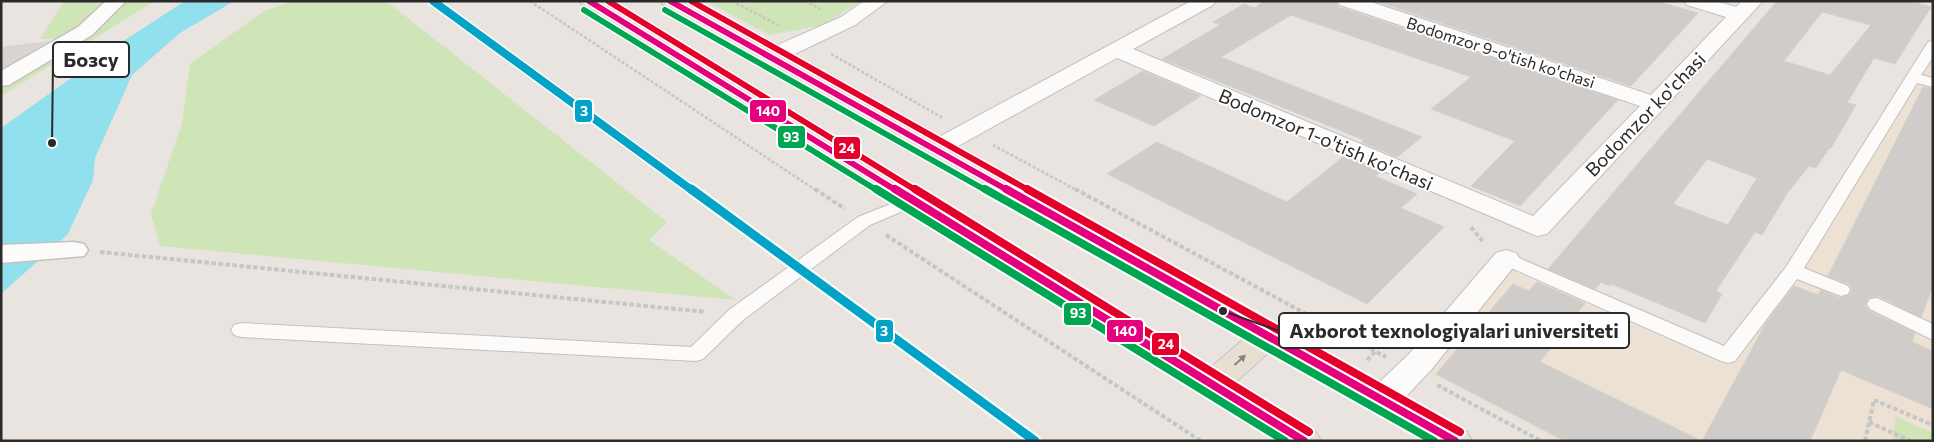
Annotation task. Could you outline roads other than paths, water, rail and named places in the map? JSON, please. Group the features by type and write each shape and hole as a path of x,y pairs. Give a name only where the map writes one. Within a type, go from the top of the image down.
{"main road":[{"path":"589,1 1304,441"},
{"path":"670,1 770,56 932,150 1455,441"},
{"path":"1213,384 1267,336"}],"street":[{"path":"1,80 85,31 116,1"},
{"path":"770,56 848,21 878,1"},
{"path":"932,150 1206,1"},
{"name":"Bodomzor 9-o'tish ko'chasi","path":"1347,1 1656,104"},
{"path":"1694,1 1747,8"},
{"name":"Bodomzor ko'chasi","path":"1538,228 1747,8"},
{"name":"Bodomzor 1-o'tish ko'chasi","path":"1116,50 1538,228"},
{"path":"1,254 74,250"},
{"path":"1382,400 1412,371 1506,260"}],"lane":[{"path":"1506,260 1728,356 1793,271 1933,45"},
{"path":"1912,77 1933,83"},
{"path":"241,330 696,354 736,315 864,222 913,200"},
{"path":"1793,271 1841,290"},
{"path":"1877,304 1933,333"}],"water":[{"path":"185,1 234,1 180,33 132,75 95,158 93,180 68,234 1,294 1,128 122,42"}],"place":[{"name":"Бозсу","path":"52,143"},
{"name":"Axborot texnologiyalari universiteti","path":"1223,311"}]}
